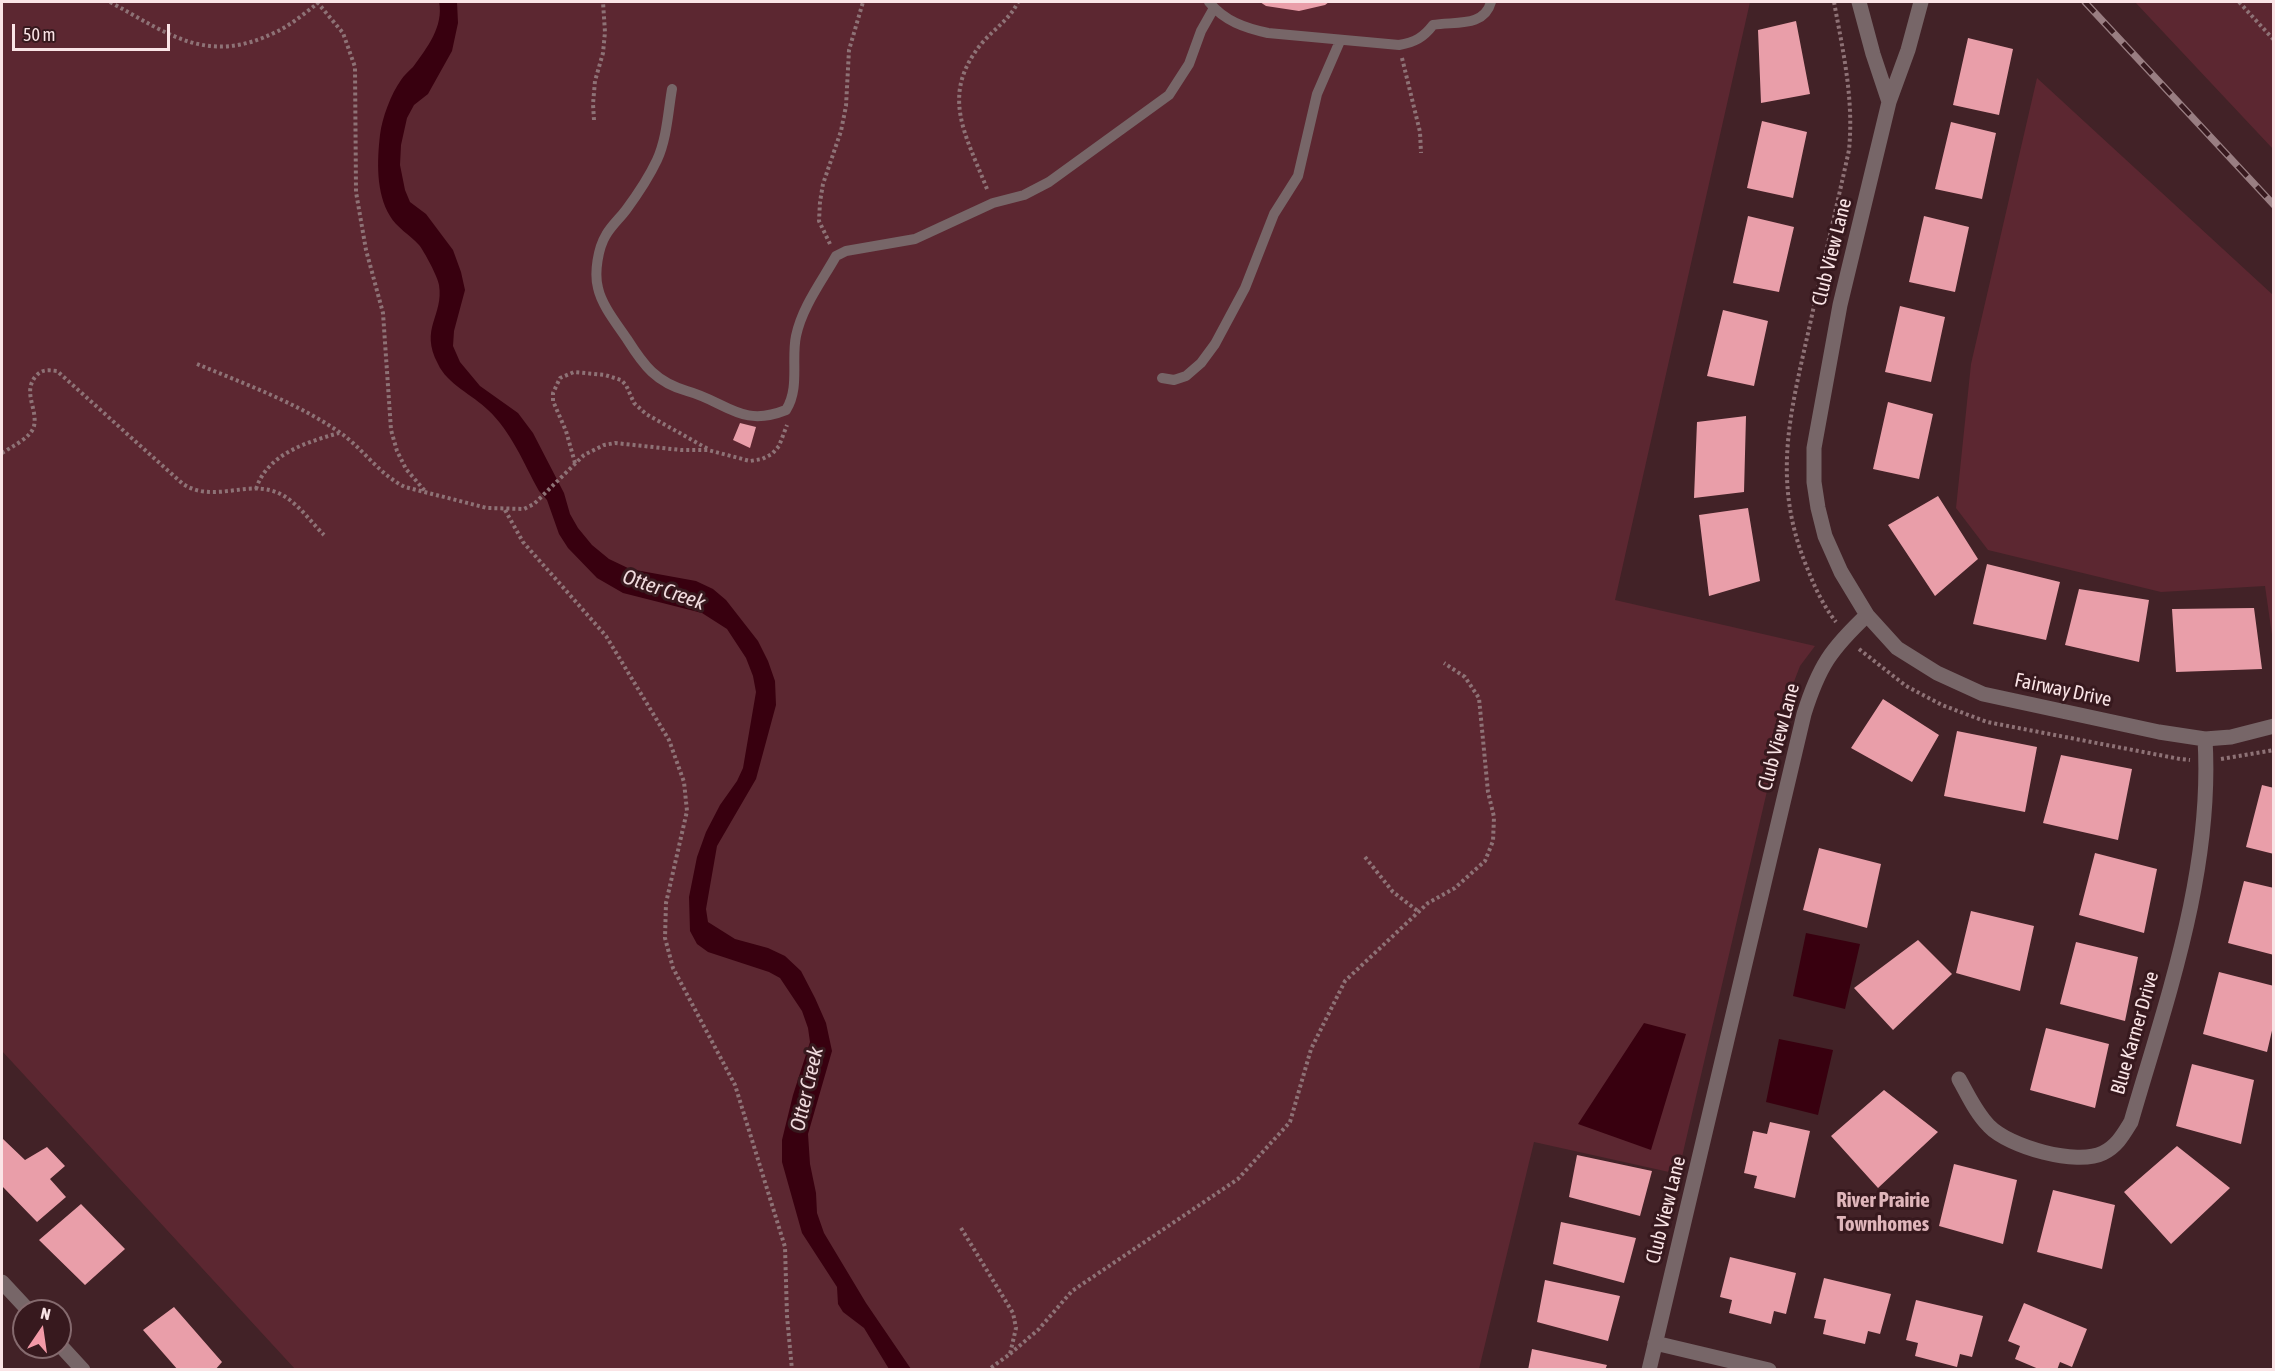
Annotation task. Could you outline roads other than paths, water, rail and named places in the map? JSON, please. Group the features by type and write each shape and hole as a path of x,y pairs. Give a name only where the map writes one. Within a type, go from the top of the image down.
{"street":[{"path":"1860,2 1873,54 1889,102"},
{"name":"Club View Lane","path":"1649,1370 1804,714 1814,683 1828,656 1846,634 1867,615 1841,572 1825,536 1814,482 1814,448 1840,305 1889,102 1908,50 1921,2"},
{"name":"Fairway Drive","path":"1867,615 1897,648 1937,673 1983,694 2072,714 2205,739 2231,737 2274,726"},
{"name":"Blue Karner Drive","path":"1959,1079 1990,1127 2013,1142 2058,1155 2082,1158 2102,1153 2119,1142 2131,1122 2180,953 2194,891 2203,825 2205,739"},
{"path":"2,1282 17,1299"},
{"path":"1655,1342 1769,1370"},
{"path":"72,1358 83,1370"}],"lane":[{"path":"672,89 663,142 657,160 627,209 606,235 599,251 598,288 604,303 646,368 674,387 702,396 746,416 760,417 786,410 790,403 794,387 796,336 803,315 836,256 846,251 915,239 993,203 1024,195 1049,182 1169,95 1190,64 1211,5 1230,21 1249,29 1340,41 1399,45 1414,42 1425,35 1433,25 1468,22 1482,17 1491,2"},
{"path":"1162,378 1174,380 1186,376 1201,363 1215,344 1245,288 1274,214 1298,176 1317,94 1340,41"}],"water":[{"name":"Otter Creek","path":"439,2 457,2 458,23 452,51 428,94 414,105 407,118 401,145 400,165 410,202 426,214 453,250 461,272 465,290 454,331 453,346 460,362 480,386 518,413 533,433 564,493 570,514 592,545 609,559 630,569 696,581 713,589 726,600 758,641 768,661 775,681 776,705 756,779 717,846 706,909 708,922 735,939 768,948 785,956 801,971 815,998 826,1023 832,1051 808,1134 817,1213 824,1233 866,1303 911,1369 889,1369 864,1328 843,1312 838,1304 837,1287 802,1233 782,1162 782,1140 810,1042 802,1011 780,978 769,972 708,952 697,944 690,931 689,897 697,857 706,832 743,768 756,692 746,658 727,629 702,613 623,593 597,578 568,548 559,534 547,500 539,491 504,428 482,405 448,378 433,352 431,331 440,296 438,281 421,248 396,224 385,207 380,187 378,155 381,128 388,106 401,80 424,52 437,28"},
{"path":"1806,933 1860,944 1845,1009 1793,996"},
{"path":"1644,1023 1686,1034 1651,1150 1578,1124"},
{"path":"1779,1039 1833,1050 1818,1115 1766,1102"}],"railway":[{"path":"2085,2 2274,205"}],"district":[{"name":"River Prairie Townhomes","path":"1883,1212"}]}
